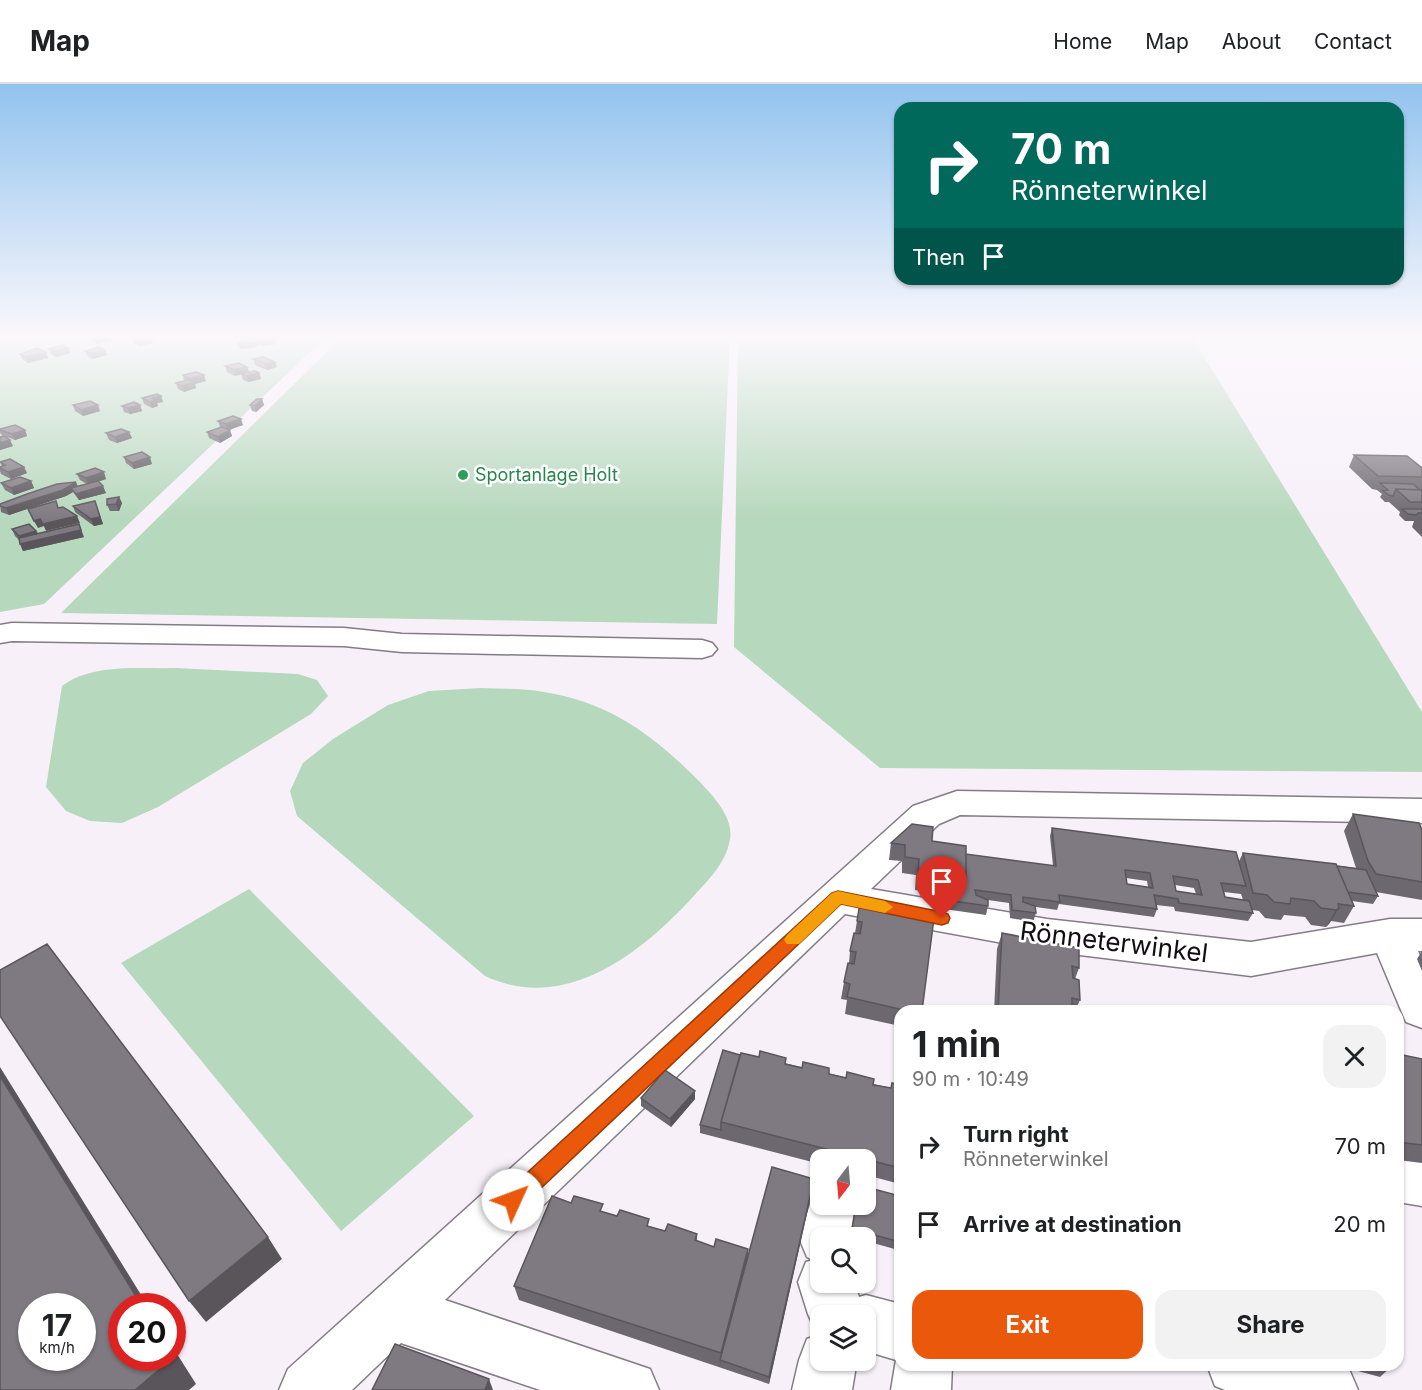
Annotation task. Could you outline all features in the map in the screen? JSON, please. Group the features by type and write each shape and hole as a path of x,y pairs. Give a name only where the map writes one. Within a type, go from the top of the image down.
{"street":[{"path":"0,634 12,632 344,637 413,644 702,649"},
{"path":"309,1390 926,815 957,803 1422,811"},
{"name":"Rönneterwinkel","path":"838,898 963,922 1047,935 1251,959 1406,935 1422,1009"},
{"path":"1404,1178 1422,1181"},
{"path":"393,1312 629,1390"},
{"path":"876,1323 894,1330"},
{"path":"822,1390 825,1371"},
{"path":"921,1390 923,1371"},
{"path":"1258,1371 1328,1390"}],"green space":[{"path":"0,398 262,398 44,604 0,612"},
{"name":"Sportanlage Holt","path":"280,398 727,398 717,624 61,613"},
{"path":"737,398 1229,398 1422,712 1422,772 880,768 734,647"},
{"path":"176,668 298,674 317,680 328,696 311,714 158,807 122,823 90,821 66,811 46,787 62,686 74,679 102,670"},
{"path":"481,688 521,689 568,697 590,704 629,723 665,749 699,781 716,800 729,823 730,839 720,864 703,886 670,920 624,958 571,983 543,987 514,986 485,976 297,816 290,791 303,763 333,739 388,705 429,691"},
{"path":"249,889 474,1116 341,1231 121,963"}],"building":[{"path":"142,398 152,398 156,400 150,402"},
{"path":"257,399 262,399 255,406 250,405"},
{"path":"90,401 98,405 81,410 73,405"},
{"path":"134,402 140,405 128,408 122,406"},
{"path":"233,416 241,419 226,424 218,421"},
{"path":"15,425 25,430 12,434 0,430 0,429"},
{"path":"222,427 230,430 218,437 207,432"},
{"path":"121,429 129,432 115,437 106,433"},
{"path":"4,436 10,440 0,443 0,437"},
{"path":"142,452 150,457 132,463 124,457"},
{"path":"1354,455 1407,456 1422,468 1422,477 1378,476"},
{"path":"10,459 24,467 8,472 0,468 5,465 0,462"},
{"path":"95,468 104,472 86,478 77,474"},
{"path":"20,477 31,481 11,488 1,483"},
{"path":"98,481 103,486 76,494 71,488"},
{"path":"76,482 63,490 6,508 0,506 0,504 57,484"},
{"path":"1380,483 1413,484 1420,490 1396,489 1393,496 1383,491 1388,490"},
{"path":"1396,489 1422,490 1422,502 1410,502"},
{"path":"119,497 116,504 107,505 107,499"},
{"path":"56,501 58,508 63,507 77,516 43,524 40,519 34,521 28,509"},
{"path":"95,501 100,517 91,519 73,506"},
{"path":"1402,509 1422,509 1422,513 1408,514"},
{"path":"29,524 36,531 19,536 12,529"},
{"path":"79,524 81,530 20,544 19,538"},
{"path":"1353,814 1419,823 1422,830 1422,882 1376,874 1368,861"},
{"path":"912,824 933,827 932,841 966,846 966,880 918,873 919,859 905,857 905,845 891,843"},
{"path":"1052,828 1236,852 1246,886 1221,883 1225,897 1249,901 1253,913 1179,903 1178,899 1154,895 1157,909 1059,895 1060,902 1023,897 1023,902 1035,906 1036,913 1012,910 1011,895 975,890 976,895 988,900 988,906 939,899 942,891 951,892 951,886 964,888 966,854 1056,866","holes":["1125,870 1150,873 1153,888 1127,884","1173,876 1198,880 1202,895 1176,891"]},
{"path":"1243,853 1336,864 1354,906 1338,904 1339,908 1336,910 1321,908 1314,901 1291,898 1290,904 1274,902 1267,895 1253,893"},
{"path":"1337,866 1366,870 1378,896 1348,892"},
{"path":"860,903 934,918 923,1005 894,1005 894,1008 847,997 850,984 844,982 848,963 854,964 856,952 850,951 854,933 860,934 862,922 857,921"},
{"path":"1002,933 1079,948 1079,968 1072,966 1073,978 1079,980 1080,1000 1072,998 1072,1005 998,1005"},
{"path":"47,944 268,1237 189,1301 186,1293 184,1293 0,1016 0,970"},
{"path":"723,1050 740,1055 721,1122 721,1130 700,1125"},
{"path":"760,1051 786,1058 785,1064 802,1068 803,1062 829,1068 829,1074 846,1078 847,1072 874,1079 873,1085 891,1088 892,1083 894,1084 894,1166 876,1162 876,1149 826,1149 721,1122 741,1053 759,1057"},
{"path":"1404,1055 1422,1059 1422,1145 1404,1143"},
{"path":"665,1070 695,1091 670,1119 641,1098"},
{"path":"0,1076 134,1293 108,1293 108,1371 158,1371 135,1390 0,1390"},
{"path":"772,1167 810,1178 810,1197 769,1377 720,1360"},
{"path":"876,1190 894,1194 894,1240 876,1236 876,1227 852,1227 854,1215 876,1215"},
{"path":"552,1196 571,1203 574,1196 603,1204 600,1211 617,1216 620,1210 649,1219 647,1226 665,1231 668,1224 697,1234 695,1240 714,1247 716,1239 748,1249 721,1353 514,1286"},
{"path":"395,1344 489,1379 485,1390 372,1390"}],"slow traffic":[{"path":"793,940 838,898 885,907"}],"place":[{"name":"Sportanlage Holt","path":"463,475"}],"route":[{"path":"513,1200 838,898 942,918"}]}
